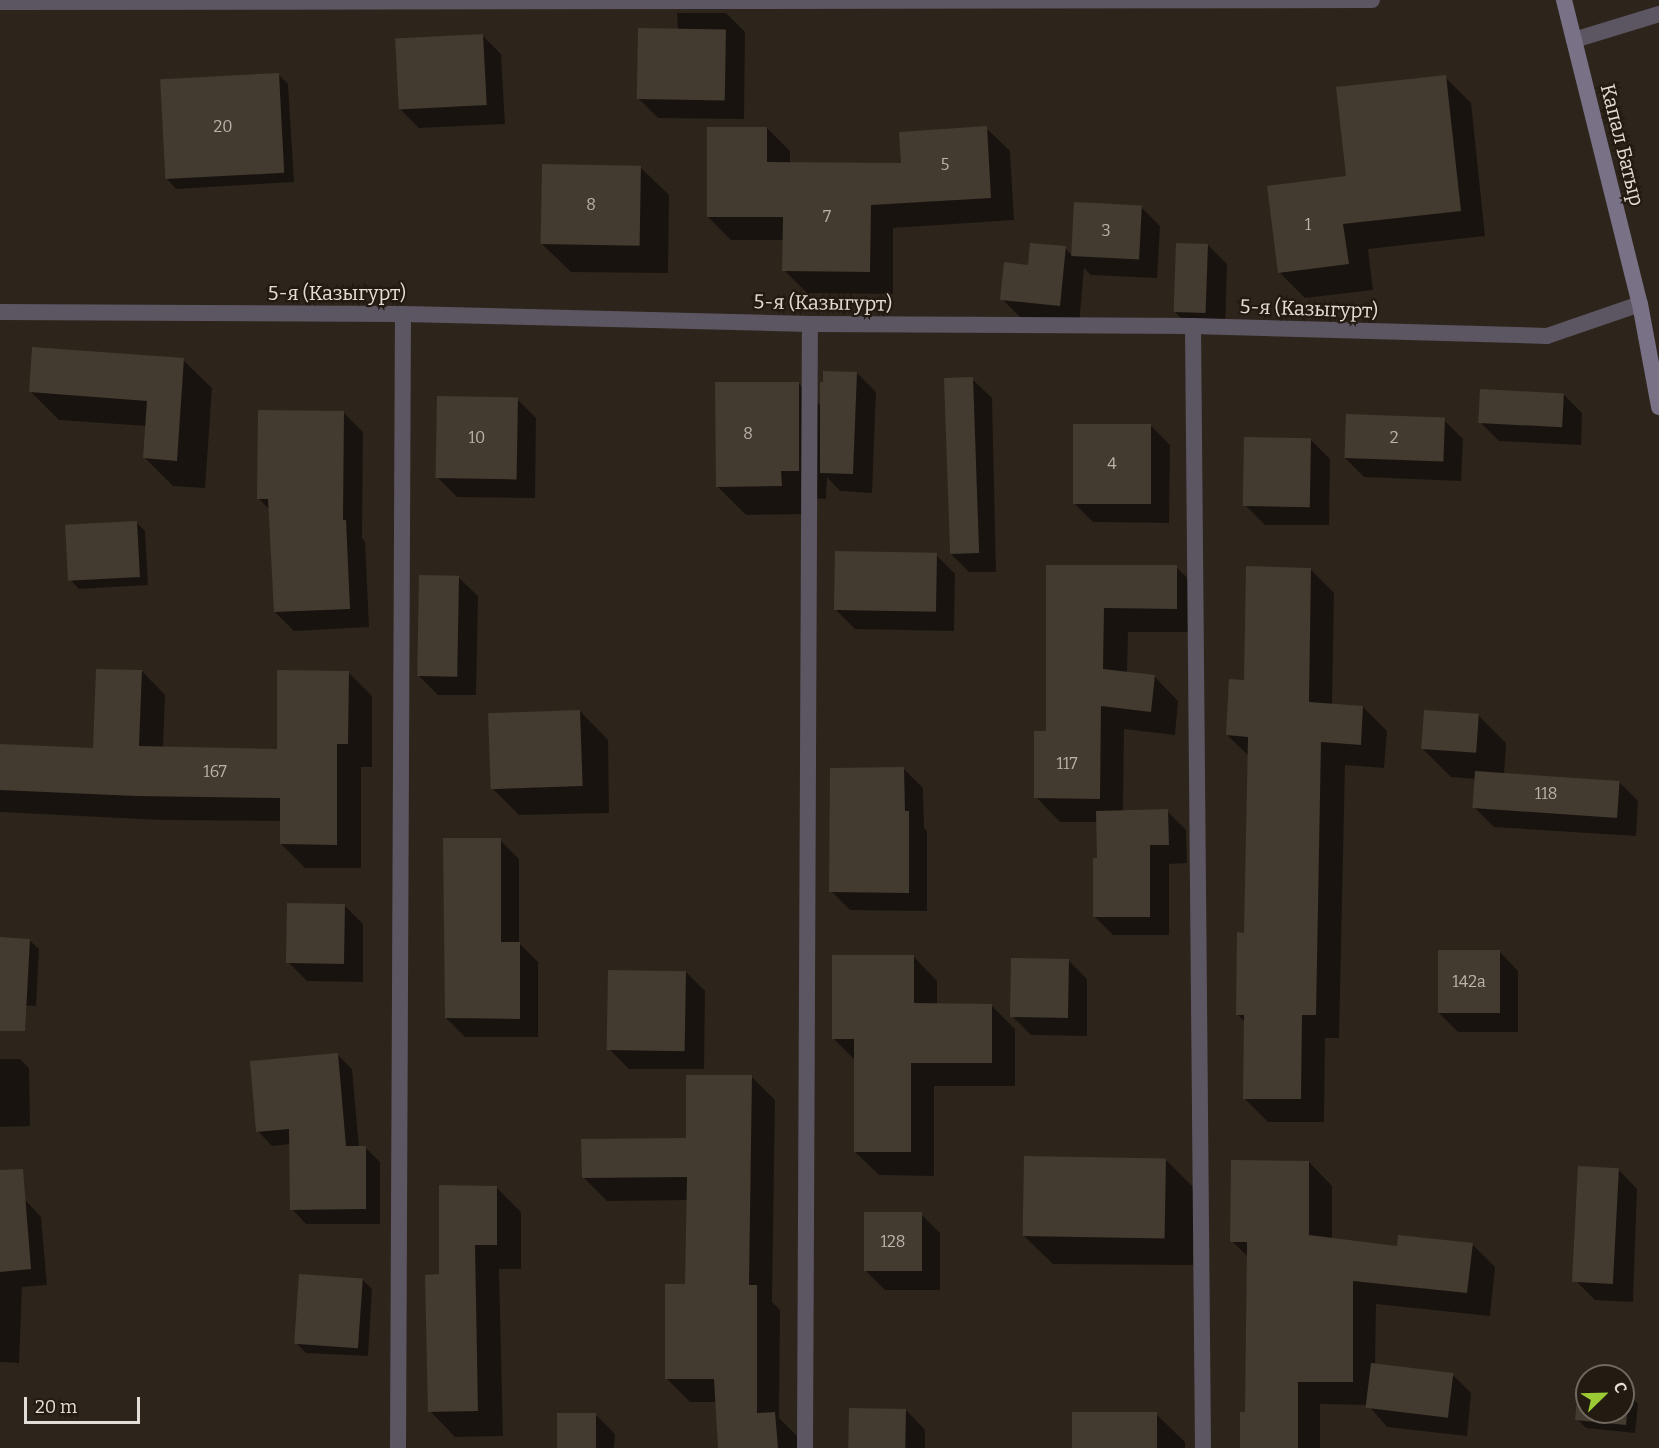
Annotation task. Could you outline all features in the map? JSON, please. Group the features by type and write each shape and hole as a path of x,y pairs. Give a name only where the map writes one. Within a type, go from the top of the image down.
{"main road":[{"name":"Капал Батыр","path":"1564,0 1640,304 1659,407"}],"street":[{"path":"0,2 1372,0"},
{"path":"1574,40 1659,14"},
{"name":"5-я (Казыгурт)","path":"0,312 403,314 810,324 1193,326 1547,336 1640,304"},
{"path":"398,1448 403,314"},
{"path":"804,1448 810,324"},
{"path":"1193,326 1203,1448"}],"building":[{"path":"638,28 726,30 725,101 637,99"},
{"path":"483,34 487,105 399,110 395,39"},
{"path":"279,73 284,173 165,179 160,79"},
{"path":"1446,75 1461,211 1343,224 1349,264 1278,273 1267,186 1346,176 1336,87"},
{"path":"987,126 991,198 871,205 870,272 782,271 783,217 707,217 707,127 767,127 767,162 901,163 899,132"},
{"path":"542,164 641,166 640,246 541,244"},
{"path":"1074,202 1142,206 1139,259 1071,256"},
{"path":"1030,243 1066,246 1060,306 1000,300 1004,262 1028,265"},
{"path":"1176,243 1208,244 1206,313 1174,312"},
{"path":"32,347 184,358 177,461 143,458 147,401 29,392"},
{"path":"823,371 857,372 853,474 820,473 820,382 823,382"},
{"path":"973,377 979,553 950,554 944,378"},
{"path":"715,382 799,382 799,471 781,471 782,486 716,487"},
{"path":"1480,389 1564,393 1562,427 1478,423"},
{"path":"437,396 518,397 517,479 436,478"},
{"path":"258,410 344,411 343,520 346,520 350,609 274,612 268,499 257,499"},
{"path":"1346,414 1445,417 1443,461 1344,458"},
{"path":"1073,424 1151,424 1151,504 1073,504"},
{"path":"1244,437 1311,438 1310,507 1243,506"},
{"path":"137,521 140,577 68,581 65,525"},
{"path":"835,551 937,553 936,612 834,610"},
{"path":"1046,565 1177,565 1177,609 1104,608 1103,669 1155,675 1151,712 1101,706 1100,799 1034,798 1034,731 1046,731"},
{"path":"1246,566 1311,568 1309,702 1363,706 1361,745 1321,742 1316,1015 1302,1015 1301,1099 1243,1099 1244,1015 1236,1015 1237,932 1244,933 1248,737 1226,735 1229,679 1244,680"},
{"path":"419,575 459,576 457,677 417,676"},
{"path":"96,669 142,670 139,746 277,749 277,670 349,671 348,744 337,744 337,845 280,844 280,798 136,796 0,790 0,744 93,748"},
{"path":"580,710 583,786 491,789 488,713"},
{"path":"1424,710 1479,714 1476,753 1421,749"},
{"path":"904,767 905,811 909,811 909,893 829,892 830,768"},
{"path":"1475,771 1620,781 1617,818 1472,808"},
{"path":"1168,809 1169,845 1150,845 1150,917 1093,917 1093,858 1097,858 1096,811"},
{"path":"443,838 501,838 501,942 520,942 520,1019 445,1018"},
{"path":"287,903 345,904 344,964 286,963"},
{"path":"0,937 30,939 25,1031 0,1031"},
{"path":"1438,950 1500,950 1500,1013 1438,1013"},
{"path":"832,955 914,955 914,1003 992,1004 992,1063 911,1063 911,1152 854,1152 854,1039 832,1039"},
{"path":"1011,958 1069,959 1068,1018 1010,1017"},
{"path":"608,970 686,971 685,1051 607,1050"},
{"path":"338,1053 346,1146 366,1146 366,1209 290,1210 289,1129 256,1132 250,1061"},
{"path":"686,1075 752,1075 749,1285 757,1285 757,1413 775,1412 778,1448 718,1448 714,1379 665,1379 665,1284 685,1284 687,1177 582,1178 581,1139 686,1138"},
{"path":"1024,1156 1166,1158 1165,1238 1023,1236"},
{"path":"1231,1160 1309,1161 1309,1235 1397,1246 1398,1235 1473,1243 1467,1293 1353,1281 1353,1382 1298,1382 1298,1448 1240,1448 1240,1412 1245,1412 1247,1242 1230,1242"},
{"path":"1578,1166 1619,1168 1613,1284 1572,1282"},
{"path":"23,1169 31,1269 0,1272 0,1170"},
{"path":"439,1185 497,1186 497,1245 475,1245 478,1411 428,1412 425,1275 439,1274"},
{"path":"864,1212 922,1212 922,1271 864,1271"},
{"path":"299,1274 363,1278 358,1348 294,1344"},
{"path":"1371,1363 1453,1373 1448,1418 1366,1408"},
{"path":"849,1408 906,1409 905,1448 848,1448"},
{"path":"1072,1412 1157,1412 1157,1448 1072,1448"},
{"path":"557,1413 596,1413 596,1448 557,1448"}]}
